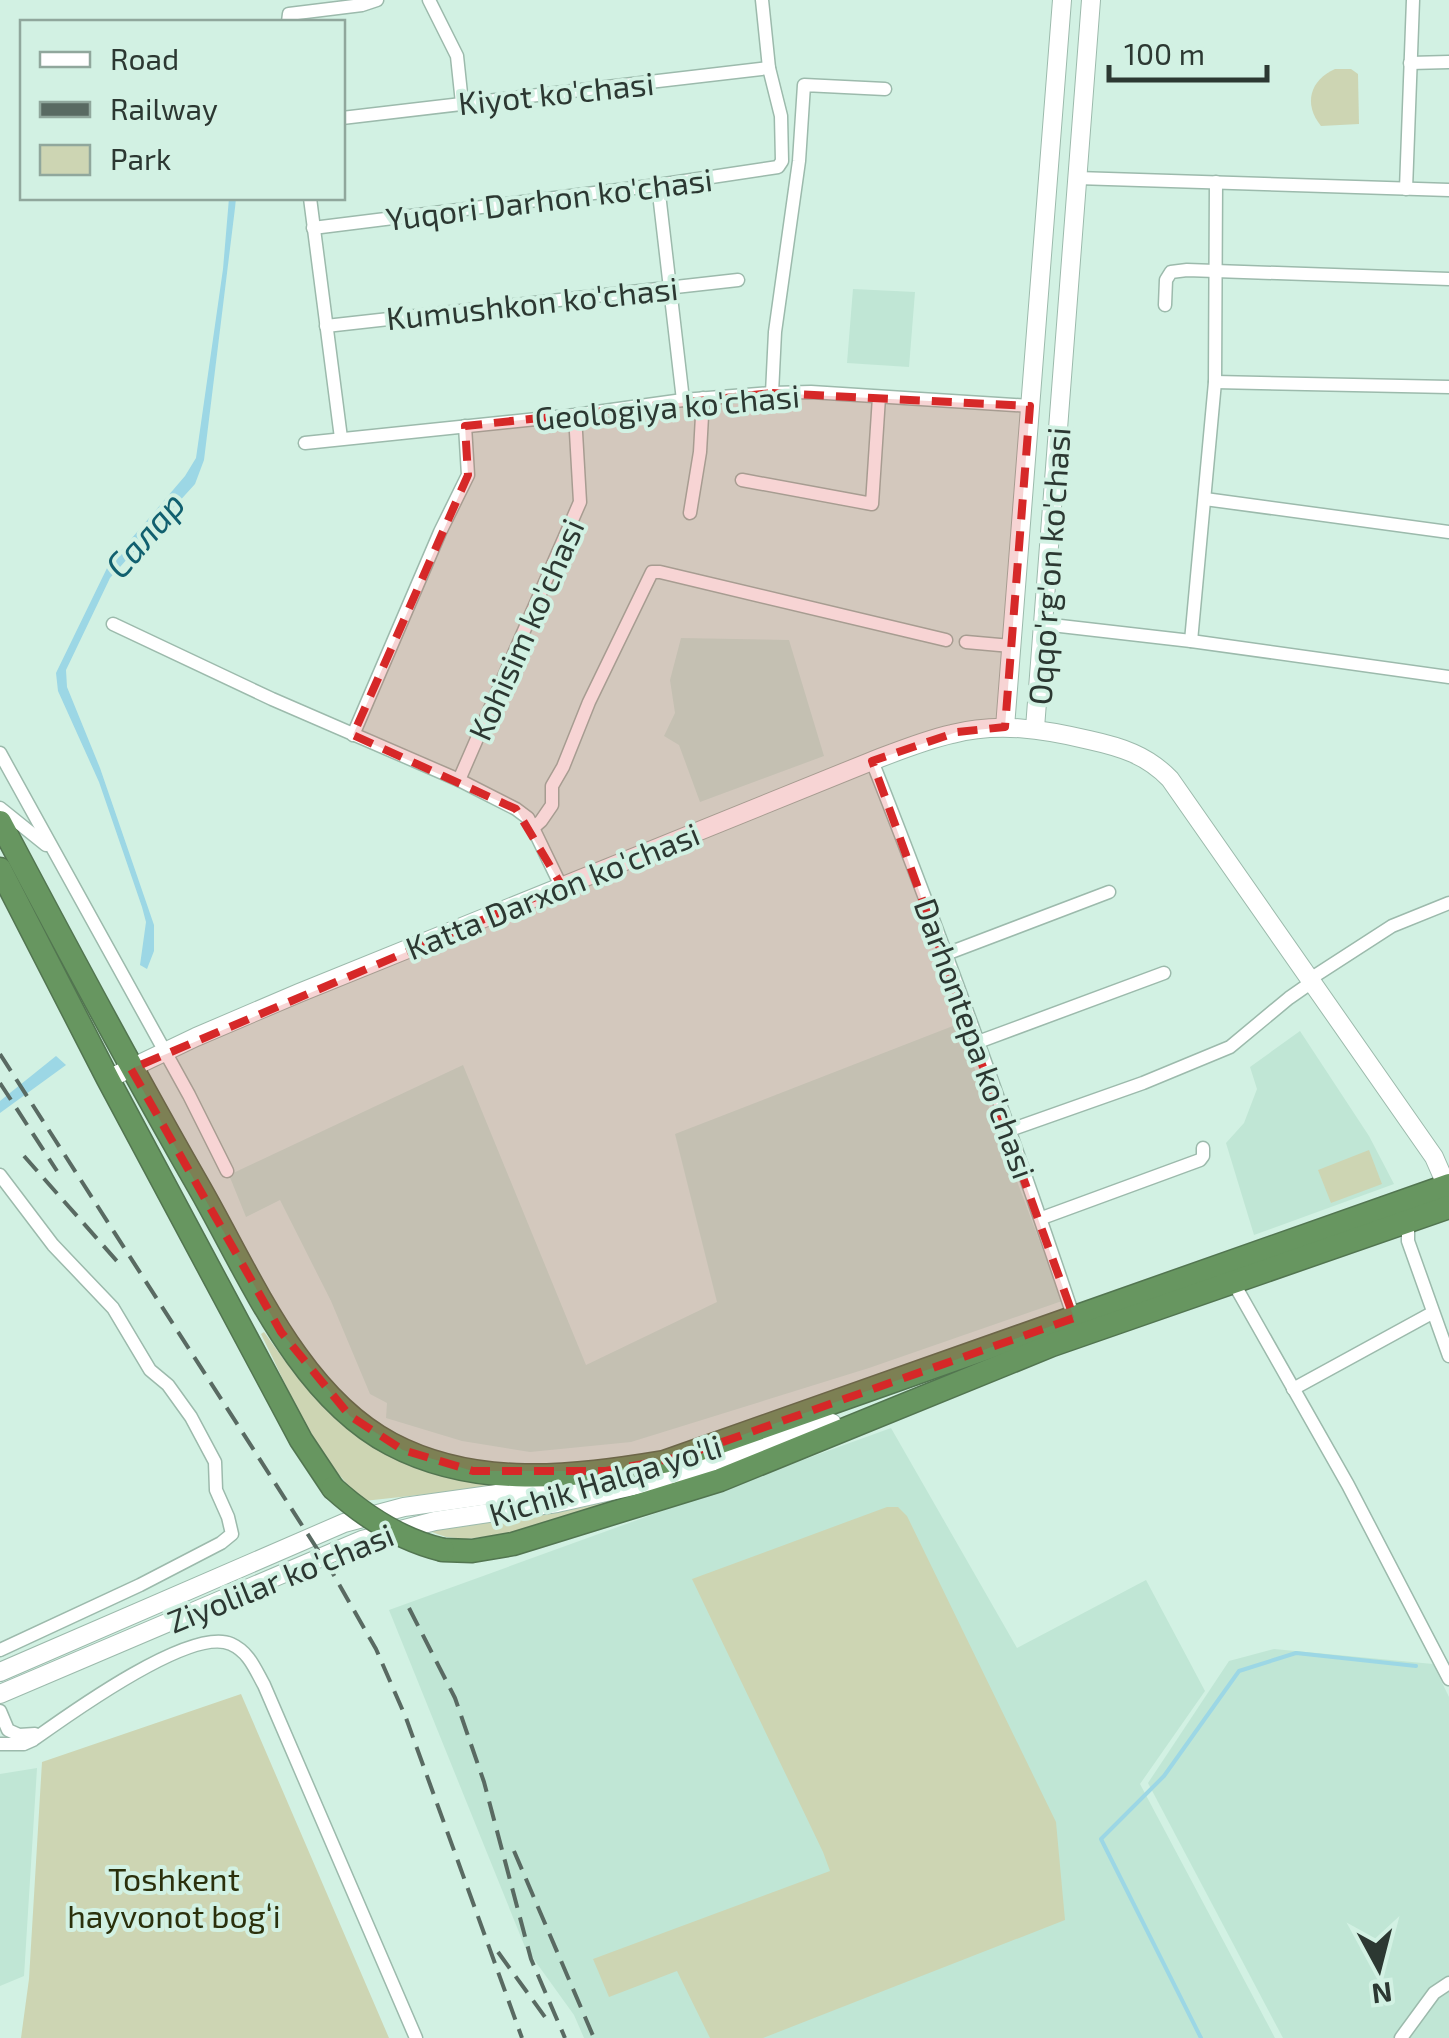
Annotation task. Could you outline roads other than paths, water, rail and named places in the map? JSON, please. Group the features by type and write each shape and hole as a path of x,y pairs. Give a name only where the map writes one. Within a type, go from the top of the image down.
{"highway":[{"name":"Kichik Halqa yo'li","path":"0,822 131,1069 281,1332 329,1396 365,1428 414,1454 457,1467 488,1474 564,1475 664,1462 1078,1327 1407,1212"},
{"name":"Kichik Halqa yo'li","path":"0,870 301,1440 334,1488 380,1524 406,1538 443,1550 472,1551 513,1544 692,1489 1029,1354 1078,1327 1233,1282 1448,1192"}],"main road":[{"name":"Oqqo'rg'on ko'chasi","path":"1005,727 1062,0"},
{"name":"Oqqo'rg'on ko'chasi","path":"1091,0 1035,728 1130,751 1157,766 1178,788 1434,1157 1448,1192"},
{"path":"1048,177 1078,178"},
{"path":"1038,304 1068,306"},
{"name":"Katta Darxon ko'chasi","path":"108,1079 299,992 872,761 957,732 1035,728"},
{"name":"Ziyolilar ko'chasi","path":"0,1694 362,1540 435,1520 557,1503 687,1474 1029,1354"},
{"name":"Ziyolilar ko'chasi","path":"0,1672 362,1517 416,1505 559,1486 664,1462"},
{"path":"125,1617 134,1636"}],"street":[{"path":"288,20 288,14 378,0"},
{"path":"429,0 457,56 462,103"},
{"path":"762,0 769,68"},
{"path":"1406,189 1412,0"},
{"path":"1410,62 1449,62"},
{"name":"Kiyot ko'chasi","path":"345,118 769,68"},
{"name":"Yuqori Darhon ko'chasi","path":"313,228 773,169 782,161 781,116 769,68"},
{"path":"772,393 775,332 799,161 804,85 885,89"},
{"path":"1078,178 1449,190"},
{"path":"1191,641 1216,382 1216,182"},
{"path":"658,185 683,400"},
{"path":"310,200 341,438"},
{"path":"1164,305 1166,280 1171,272 1187,270 1449,279"},
{"name":"Kumushkon ko'chasi","path":"326,326 738,280"},
{"path":"1216,382 1449,387"},
{"name":"Geologiya ko'chasi","path":"304,443 772,393 1030,406"},
{"path":"742,480 872,504 879,397"},
{"path":"690,514 700,452 703,398"},
{"name":"Kohisim ko'chasi","path":"458,780 580,502 575,415"},
{"path":"353,735 468,475 465,426"},
{"path":"1204,498 1449,532"},
{"path":"534,828 552,805 552,786 652,572 946,640"},
{"path":"113,624 516,808 534,828 561,886"},
{"path":"1043,624 1449,677"},
{"path":"966,642 1011,646"},
{"path":"0,753 227,1170"},
{"name":"Darhontepa ko'chasi","path":"872,761 946,954 1078,1327"},
{"path":"0,808 52,849"},
{"path":"946,954 1109,892"},
{"path":"1010,1130 1230,1047 1311,980 1392,926 1449,902"},
{"path":"978,1042 1164,973"},
{"path":"1042,1218 1200,1160 1203,1148"},
{"path":"0,1174 53,1245 113,1308 150,1370 168,1385 191,1417 215,1462 216,1490 232,1534 140,1585 0,1650"},
{"path":"1407,1212 1408,1241 1449,1356"},
{"path":"1233,1282 1348,1484 1449,1680"},
{"path":"1293,1389 1432,1314"},
{"path":"0,1744 24,1744 146,1666 186,1649 208,1641 228,1642 246,1654 264,1686 416,2038"},
{"path":"0,1711 8,1730 19,1735 42,1733"},
{"path":"1401,2038 1434,1993 1449,1983"}],"water":[{"name":"Салар","path":"229,200 236,200 204,460 195,484 110,578 66,670 67,687 100,768 154,925 154,951 147,969 140,965 146,922 142,907 99,782 58,691 56,673 108,566 196,458"},
{"path":"56,1056 66,1065 0,1113 0,1101"}],"waterway":[{"path":"1201,2038 1101,1839 1164,1776 1239,1671 1296,1653 1416,1666"}],"railway":[{"path":"0,1054 332,1572 376,1649 406,1718 522,2038"},
{"path":"0,1083 57,1171"},
{"path":"24,1156 123,1268"},
{"path":"409,1608 455,1698 484,1782 531,1959 565,2038"},
{"path":"514,1851 594,2038"},
{"path":"498,1952 545,2017"}],"park label":[{"name":"Toshkent hayvonot bogʻi","path":"174,1896"}]}
